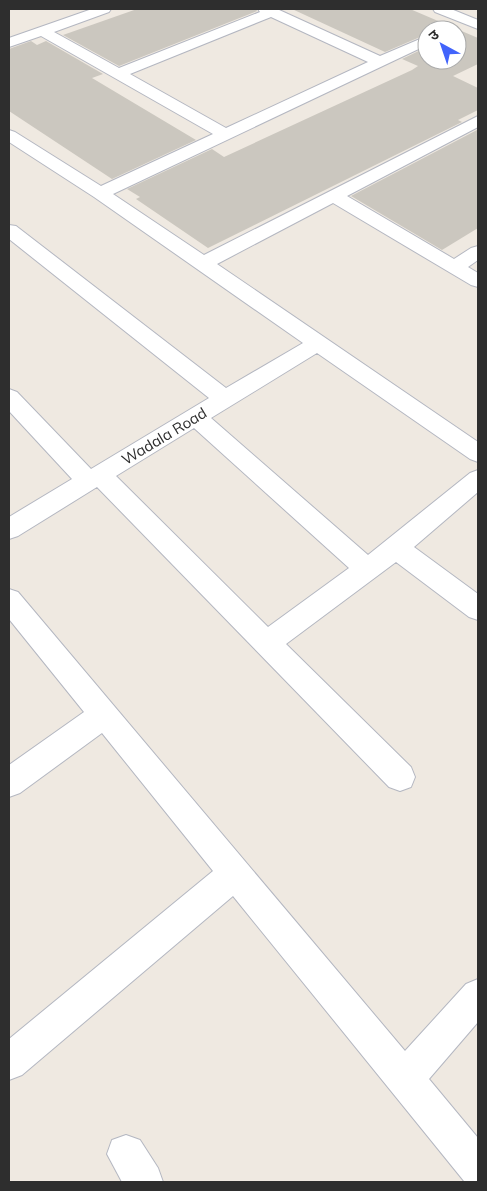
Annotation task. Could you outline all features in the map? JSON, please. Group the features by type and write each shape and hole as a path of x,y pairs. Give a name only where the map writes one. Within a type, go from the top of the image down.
{"street":[{"path":"9,43 104,9"},
{"path":"440,9 475,21"},
{"path":"118,74 268,10 381,62"},
{"path":"42,31 225,134"},
{"path":"100,193 417,45"},
{"path":"204,264 478,121"},
{"path":"9,136 100,193 478,453"},
{"path":"334,196 478,281"},
{"path":"9,230 226,400"},
{"path":"454,267 478,252"},
{"name":"Wadala Road","path":"9,529 318,343"},
{"path":"9,397 267,643 400,778"},
{"path":"195,417 368,570"},
{"path":"267,643 368,570 478,479"},
{"path":"396,548 478,609"},
{"path":"9,600 478,1167"},
{"path":"9,783 104,715"},
{"path":"9,1062 235,873"},
{"path":"405,1079 478,996"}],"building":[{"path":"137,9 256,9 257,11 119,66 63,35"},
{"path":"292,9 410,9 436,20 417,20 417,38 385,52"},
{"path":"467,33 478,38 478,64 467,69"},
{"path":"31,41 37,45 46,41 103,74 92,78 196,140 112,179 9,111 9,49"},
{"path":"417,52 417,66 402,59"},
{"path":"417,67 417,70 466,70 453,76 478,88 478,110 458,120 462,122 208,248 136,199 140,197 127,189 212,149 224,157"},
{"path":"477,130 478,228 442,250 351,196"}]}
